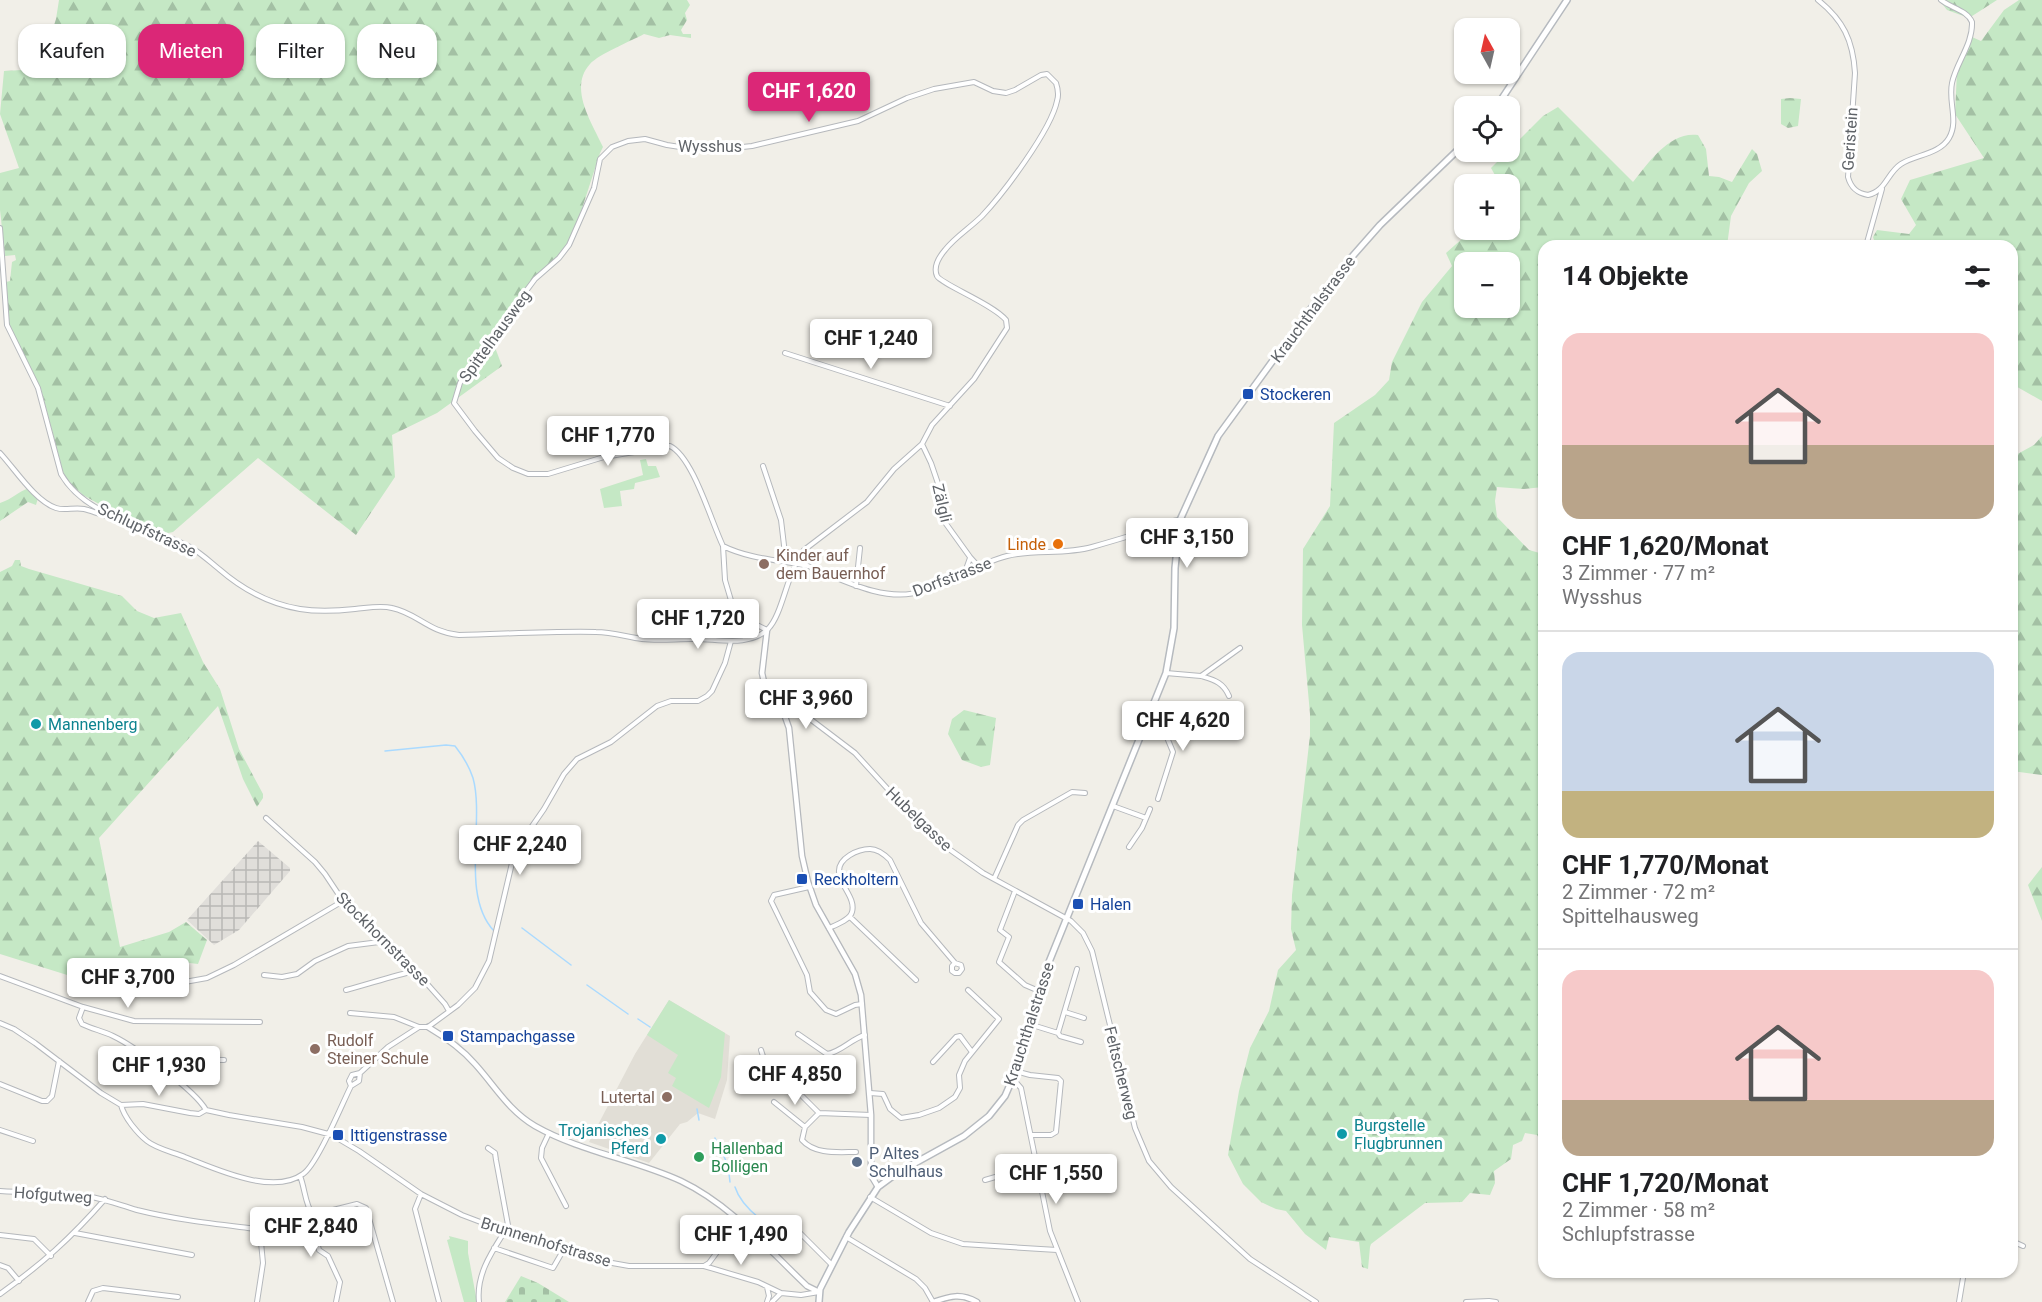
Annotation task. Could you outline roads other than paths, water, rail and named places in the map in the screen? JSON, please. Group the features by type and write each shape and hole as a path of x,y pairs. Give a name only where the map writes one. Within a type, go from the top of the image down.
{"main road":[{"path":"1504,96 1567,0"},
{"name":"Krauchthalstrasse","path":"819,1292 846,1237 878,1187 897,1173 964,1136 981,1123 1000,1102 1013,1079 1039,991 1166,673 1174,628 1180,520 1224,426 1319,298 1365,241 1454,154"},
{"path":"819,1292 819,1302"}],"street":[{"name":"Geristein","path":"1818,0 1840,21 1853,55 1855,72 1848,177 1850,185 1855,190 1868,195 1877,205"},
{"path":"1868,240 1882,188 1895,168 1942,146 1949,139 1953,129 1952,84 1968,41 1972,22 1966,14 1941,0"},
{"name":"Wysshus","path":"607,150 620,143 642,139 693,149 752,146 864,119 907,98 934,89 974,82 997,92 1009,92 1045,74 1055,80 1058,91 1054,111 1036,143 983,214 946,249 936,267 940,280 981,301 1003,316 1007,322 994,350 974,379 950,406"},
{"name":"Spittelhausweg","path":"607,150 599,162 594,188 569,245 559,258 535,279 470,366 460,383 454,403 474,431 498,458 528,474 544,475 604,457 661,446 674,448 699,488 723,546"},
{"path":"1868,195 1882,188"},
{"name":"Schlupfstrasse","path":"0,228 8,325 39,388 61,474 67,484 82,498 98,508 190,547 239,585 268,600 301,610 333,611 388,607 405,613 430,628 459,635 599,632 644,639 731,641 752,637 766,630"},
{"path":"785,353 950,406 932,425 922,444 894,469 871,498 810,544 800,555 787,583 778,611 766,630 762,670 764,682 783,711 789,733 802,856 809,886 816,905 855,974 862,1004 870,1093 871,1169 872,1178 878,1187"},
{"name":"Zälgli","path":"922,444 944,501 944,521 979,567"},
{"path":"0,453 29,487 49,505 63,510 77,508 109,517 116,516"},
{"path":"763,466 780,520 785,542 786,562"},
{"name":"Dorfstrasse","path":"796,564 808,566 856,586 881,592 910,594 924,591 1003,557 1018,553 1079,550 1154,528 1169,521 1180,520"},
{"path":"766,630 735,614 725,580 723,546 796,564"},
{"path":"856,586 860,548"},
{"path":"965,572 970,557"},
{"path":"428,1027 471,993 484,972 496,936 512,863 519,845 544,809 564,774 577,759 611,742 657,706 671,701 698,701 707,696 712,691 725,663 731,641"},
{"path":"1201,676 1240,648"},
{"path":"1166,673 1201,676 1221,684 1226,688 1228,696"},
{"path":"1154,706 1173,752 1158,800"},
{"name":"Hubelgasse","path":"783,711 797,709 844,745 865,763 905,808 963,860 1067,918"},
{"path":"994,879 1018,825 1023,820 1072,792 1085,793"},
{"path":"1113,806 1146,818"},
{"path":"1129,847 1142,828 1150,809"},
{"name":"Stockhornstrasse","path":"266,818 315,862 343,901 416,971 446,1004 449,1011"},
{"path":"829,928 850,917 853,911 851,900 839,874 844,859 856,852 870,849 882,852 890,860 921,923 955,963"},
{"path":"809,886 774,895 771,901 807,975 810,992 826,1011 836,1014 862,1004"},
{"path":"1015,891 1000,930 1009,937 999,962 1024,985 1039,991"},
{"path":"168,985 196,981 225,969 343,901"},
{"path":"850,917 916,980"},
{"name":"Feltscherweg","path":"1067,918 1083,933 1092,951 1135,1128 1149,1161 1171,1186 1250,1259 1316,1302"},
{"path":"264,975 282,977 297,974 315,961 348,946 387,941"},
{"path":"1058,1033 1077,969"},
{"path":"346,990 416,971"},
{"path":"0,976 82,1007 122,1019 144,1022 260,1022"},
{"path":"870,1093 883,1094 890,1109 901,1118 939,1108 955,1097 960,1088 959,1075 965,1061 999,1019 968,990"},
{"path":"82,1007 79,1018 82,1024 115,1037 161,1068 198,1098 206,1110"},
{"path":"1065,1012 1083,1018"},
{"path":"350,1013 394,1017 420,1027 428,1027 471,1060 514,1111 549,1133 579,1147 649,1169 681,1182 715,1201 740,1221 807,1286 819,1292"},
{"path":"0,1023 14,1029 101,1093 121,1104 125,1115 145,1139 235,1176 252,1180 273,1181 300,1176 311,1165 351,1086 359,1081 360,1072"},
{"path":"1029,1024 1082,1042"},
{"path":"351,1086 349,1081 351,1076 360,1072 388,1047 420,1027"},
{"path":"798,1034 827,1054 834,1053 856,1038 865,1035"},
{"path":"933,1062 956,1037 960,1036 972,1052"},
{"path":"760,1050 768,1072 793,1087 819,1113 871,1115"},
{"path":"161,1068 175,1059 224,1060"},
{"path":"0,1083 47,1101 52,1096 59,1061"},
{"path":"1016,1071 1058,1078 1061,1081 1056,1132 1031,1135"},
{"path":"1013,1079 1021,1088 1050,1231 1078,1302"},
{"path":"774,1102 805,1127"},
{"name":"Brunnenhofstrasse","path":"121,1104 143,1104 194,1114 206,1110 328,1133 352,1146 421,1194 462,1215 505,1231 622,1265 704,1266 754,1281 781,1293 801,1295 819,1292"},
{"path":"819,1113 805,1127 802,1140 805,1144 830,1152 856,1152"},
{"path":"0,1130 33,1141"},
{"path":"549,1133 542,1148 542,1158 566,1206"},
{"path":"479,1302 479,1287 485,1265 508,1225 495,1153 488,1148"},
{"path":"986,1180 1036,1165"},
{"path":"300,1176 313,1215 312,1221 319,1250 330,1258 340,1282 336,1302"},
{"name":"Hofgutweg","path":"0,1191 74,1194 105,1199 169,1216 257,1229 260,1232 263,1263 257,1302"},
{"path":"421,1194 414,1209 440,1302"},
{"path":"870,1197 931,1233 963,1244 1057,1250"},
{"path":"0,1294 51,1256 105,1199"},
{"path":"313,1215 357,1204 366,1208 393,1302"},
{"path":"704,1266 709,1263 740,1221"},
{"path":"773,1253 796,1232 799,1232 832,1265"},
{"path":"75,1233 192,1255"},
{"path":"0,1235 34,1239 51,1256"},
{"path":"846,1237 916,1279 925,1288 933,1302 958,1295 977,1302"},
{"path":"2018,1244 2023,1246"},
{"path":"494,1248 553,1268 564,1249"},
{"path":"0,1265 8,1268 19,1281"},
{"path":"1959,1302 1963,1278"},
{"path":"767,1287 770,1296 767,1302"},
{"path":"88,1302 93,1291 103,1288 177,1297"},
{"path":"772,1302 781,1293"},
{"path":"1466,1302 1489,1300 1496,1302"}],"waterway":[{"path":"385,751 446,745 455,746 463,757 470,769 476,795 475,857 478,898 484,916 494,931"},
{"path":"522,928 571,965"},
{"path":"587,985 628,1014"},
{"path":"638,1019 650,1027"},
{"path":"697,1109 699,1120"},
{"path":"715,1138 728,1165 730,1182"},
{"path":"735,1187 744,1204 761,1220 774,1238"}],"place":[{"name":"Stockeren","path":"1248,394"},
{"name":"Linde","path":"1058,544"},
{"name":"Kinder auf dem Bauernhof","path":"764,564"},
{"name":"Mannenberg","path":"36,724"},
{"name":"Reckholtern","path":"802,879"},
{"name":"Halen","path":"1078,904"},
{"name":"Stampachgasse","path":"448,1036"},
{"name":"Rudolf Steiner Schule","path":"315,1049"},
{"name":"Lutertal","path":"667,1097"},
{"name":"Burgstelle Flugbrunnen","path":"1342,1134"},
{"name":"Ittigenstrasse","path":"338,1135"},
{"name":"Trojanisches Pferd","path":"661,1139"},
{"name":"Hallenbad Bolligen","path":"699,1157"},
{"name":"P Altes Schulhaus","path":"857,1162"}]}
